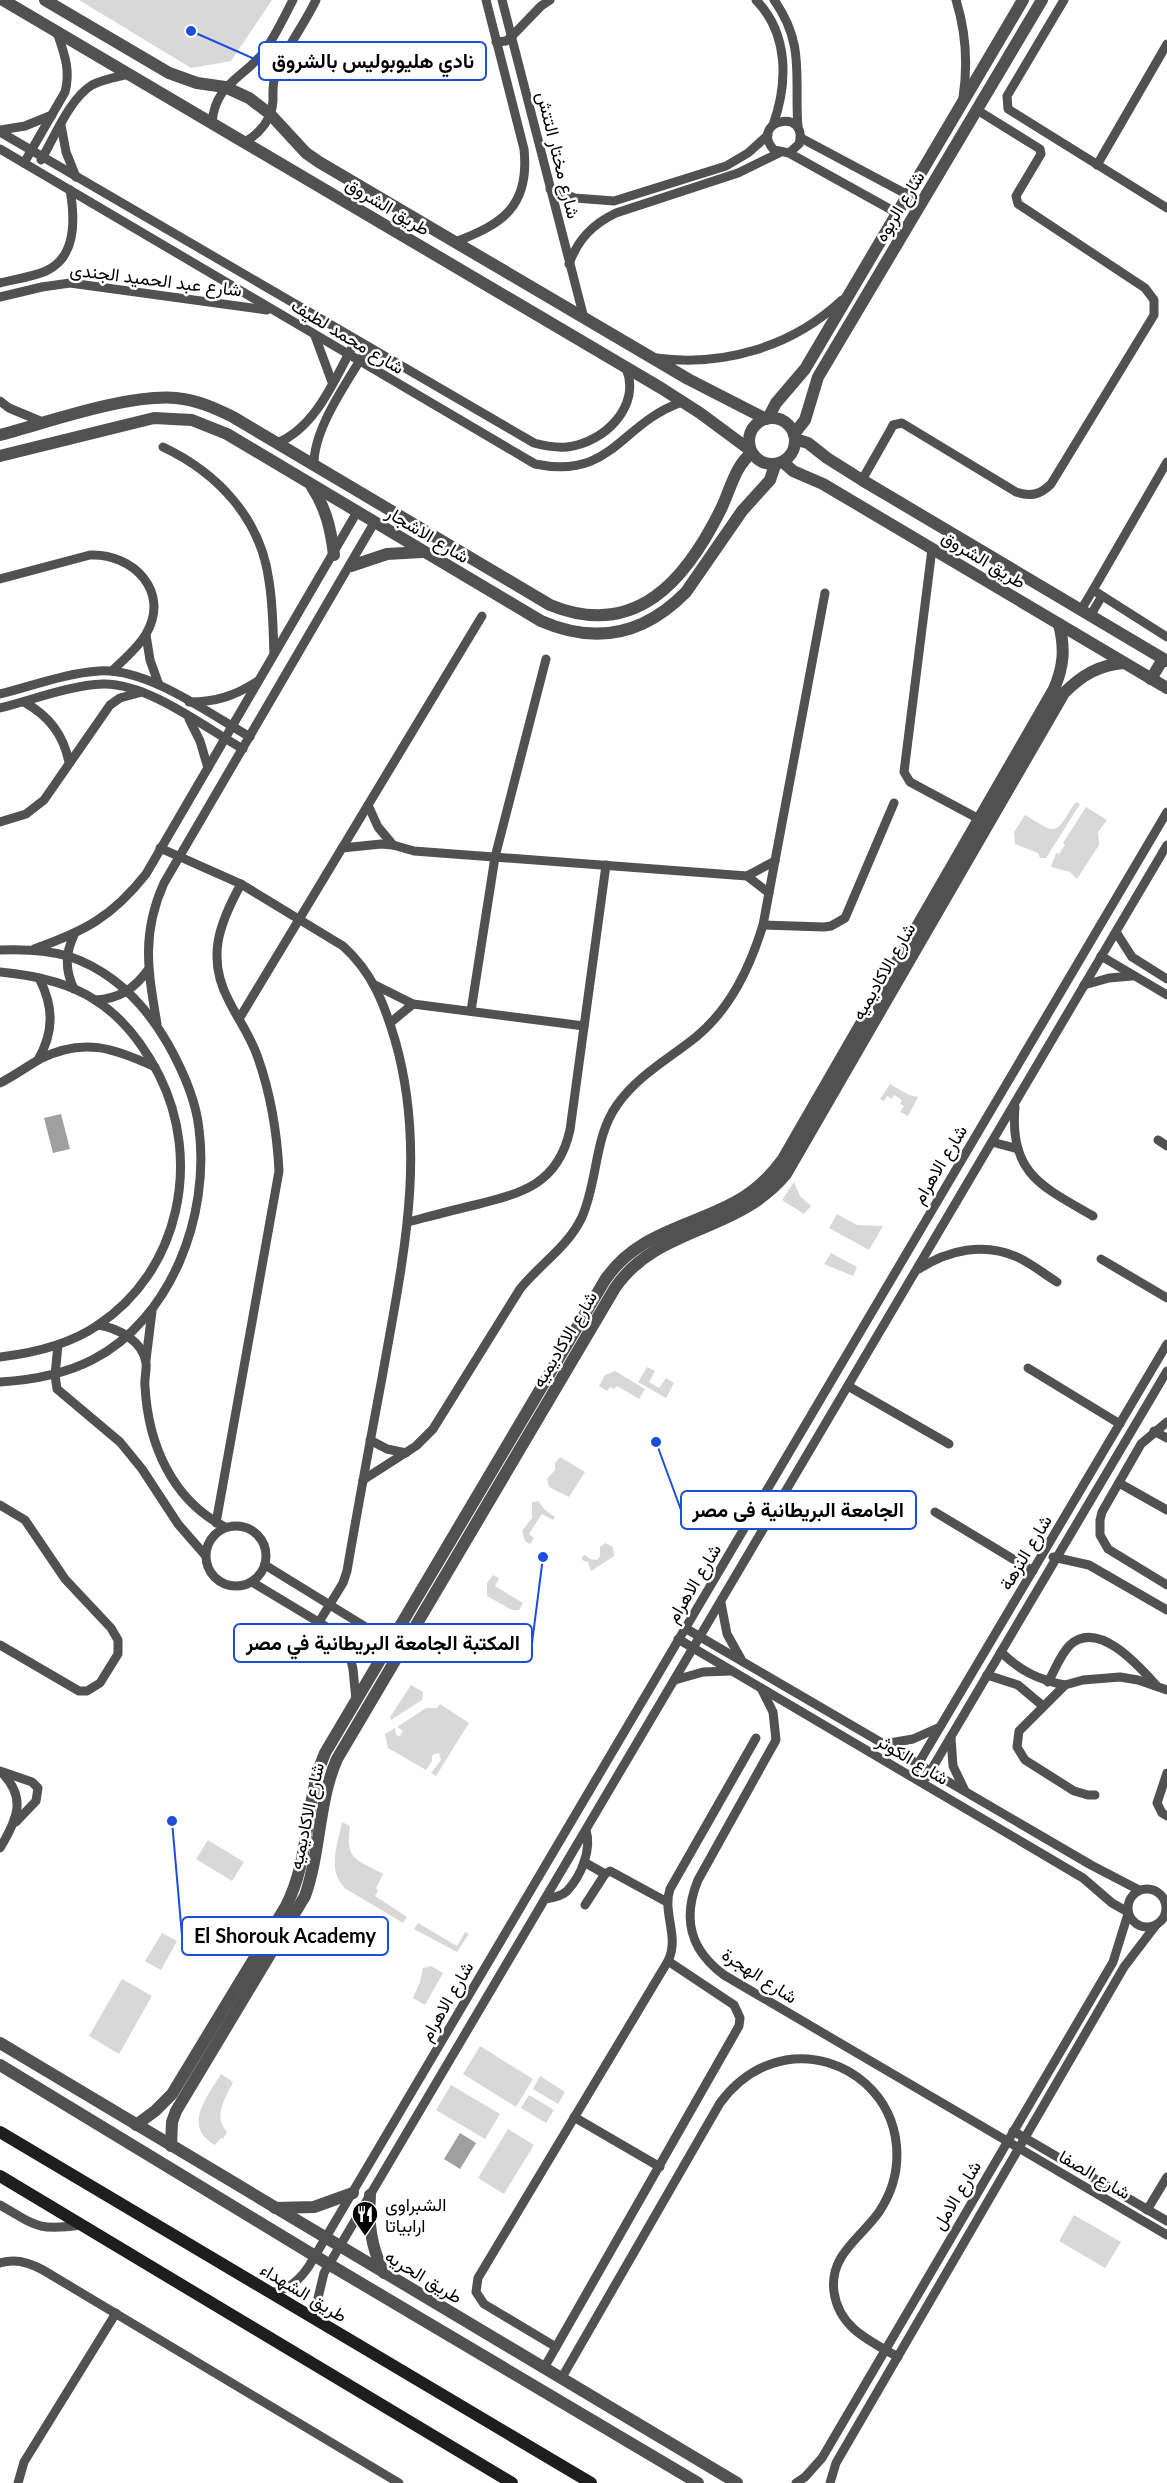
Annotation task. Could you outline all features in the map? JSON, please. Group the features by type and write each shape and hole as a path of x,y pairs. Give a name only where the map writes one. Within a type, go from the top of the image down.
{"main road":[{"name":"طريق الشهداء","path":"0,2132 591,2483"},
{"path":"0,2176 512,2483"}],"street":[{"name":"طريق الشروق","path":"3,0 626,368 682,402 751,452"},
{"name":"طريق الشروق","path":"45,0 170,73 197,82 225,87 249,98 270,114 291,139 312,158 688,380 767,419"},
{"path":"212,123 217,100 225,87 255,62 264,51 293,0"},
{"path":"245,142 257,133 270,114 276,72 316,0"},
{"name":"شارع مختار التتش","path":"455,242 495,225 518,199 524,183 526,166 521,138 486,0"},
{"name":"شارع مختار التتش","path":"502,0 584,318"},
{"path":"496,42 512,37 541,6 550,0"},
{"path":"550,189 575,198 614,201 726,166 748,153 768,135 783,87 783,55 770,19 756,0"},
{"path":"569,264 582,238 603,219 738,173 795,150 801,138 798,128 797,55 792,34 783,13 774,0"},
{"path":"956,0 966,56 963,102"},
{"name":"شارع الربوه","path":"767,419 776,403 806,369 1023,0"},
{"name":"شارع الربوه","path":"795,436 805,420 818,376 1042,0"},
{"path":"1064,0 1007,96 1006,105 1011,112 1167,208"},
{"path":"24,163 65,92 68,80 65,56 57,32"},
{"path":"1097,165 1167,44"},
{"path":"36,170 61,125 83,92 103,80 129,74"},
{"path":"862,480 891,429 897,423 902,423 1016,492 1025,495 1044,491 1051,484 1154,315 1154,300 1145,288 1018,204 1016,196 1041,154 1040,149 977,110"},
{"path":"0,131 25,126 52,115"},
{"path":"773,125 789,121 798,128"},
{"path":"61,125 66,152 76,177"},
{"name":"شارع محمد لطيف","path":"0,131 534,443 551,447 568,447 601,434 624,410 630,380 626,368"},
{"path":"521,138 536,135"},
{"path":"768,135 770,146 897,213"},
{"path":"801,138 908,195"},
{"path":"939,142 953,151"},
{"name":"شارع محمد لطيف","path":"0,149 535,464 554,468 573,467 591,462 610,451 650,417 682,402"},
{"name":"شارع عبد الحميد الجندى","path":"0,283 45,271 64,256 72,233 70,190"},
{"name":"شارع عبد الحميد الجندى","path":"0,297 48,285 70,284 273,311"},
{"path":"649,357 704,360 758,350 808,326 835,307 851,292"},
{"path":"315,336 332,382"},
{"path":"277,443 305,426 356,340"},
{"path":"314,465 314,453 319,434 368,347"},
{"path":"806,369 818,376"},
{"name":"شارع الاشجار","path":"0,435 106,408 155,399 196,401 215,408 277,443 550,605 586,616 606,616 642,606 673,583 715,520 742,462 751,452"},
{"path":"0,401 21,414 45,423"},
{"path":"106,408 111,428"},
{"name":"شارع الاشجار","path":"0,456 154,418 192,420 227,434 465,577 556,628 595,634 634,628 662,614 686,592 742,511 770,480 779,464"},
{"path":"767,419 781,420 792,428 795,436 793,453 779,464 762,462 751,452 749,437 751,431 767,419"},
{"name":"طريق الشروق","path":"795,436 862,480 1165,660"},
{"path":"163,447 183,457 219,483 247,517 264,558 269,579 274,655"},
{"path":"1086,613 1093,590 1167,462"},
{"name":"طريق الشروق","path":"779,464 823,484 1167,688"},
{"path":"309,484 320,500 327,518 334,555"},
{"path":"32,950 74,935 91,926 121,902 146,873 334,555 357,512"},
{"path":"158,1026 148,970 148,943 151,916 164,883 374,523"},
{"path":"932,549 904,772 910,782 979,819"},
{"path":"351,566 387,554 423,552"},
{"path":"0,579 90,555 117,557 139,572 147,583 153,609 146,634 150,660 159,685"},
{"path":"465,577 475,560"},
{"path":"1093,590 1167,637"},
{"path":"363,1480 406,1453 425,1438 438,1422 520,1289 562,1247 578,1226 587,1201 602,1136 615,1107 637,1083 717,1017 746,973 763,925 825,593"},
{"path":"1086,613 1102,596"},
{"path":"239,1018 482,616"},
{"name":"شارع الاكاديميه","path":"960,862 979,819 1061,673 1063,649 1059,624"},
{"path":"112,671 146,634"},
{"path":"471,1011 495,857 546,659"},
{"path":"1152,679 1165,660"},
{"name":"شارع الاكاديميه","path":"171,2146 172,2122 176,2111 271,1943 299,1877 315,1780 325,1753 430,1575 556,1376 630,1268 650,1252 740,1213 761,1200 786,1174 805,1132 960,862 1064,693 1076,680 1091,671 1108,664 1124,663"},
{"path":"2,693 87,672 128,673 159,685 250,737"},
{"path":"189,702 208,702 226,698 260,680"},
{"path":"0,708 101,684 116,684 144,692 243,749"},
{"path":"0,822 36,808 51,792 69,762 110,705 120,698 144,692"},
{"path":"24,702 50,720 66,747 69,762"},
{"path":"188,717 200,741 208,768"},
{"path":"763,925 824,927 831,926 845,918 894,804"},
{"path":"368,805 378,827 393,845"},
{"name":"شارع الاهرام","path":"270,2293 293,2285 302,2276 326,2239 1167,812"},
{"path":"342,848 368,844 393,845 414,851 747,876 775,861"},
{"name":"شارع الاهرام","path":"320,2323 318,2298 324,2273 1167,845"},
{"path":"160,848 241,885 343,946 361,964 375,985 390,1023 404,1077 412,1155 408,1222 346,1570 343,1583 319,1622"},
{"path":"408,1222 515,1195 547,1175 559,1160 567,1143 606,865"},
{"path":"747,876 769,893"},
{"path":"152,1308 145,1385 147,1410 161,1457 171,1480 184,1496 221,1525 242,1526 257,1534 265,1549 265,1565 260,1575 252,1582 242,1586 231,1586 212,1576 207,1566 206,1555 211,1538 221,1525 279,1171 277,1142 267,1085 247,1030 221,986 217,967 217,949 225,913 241,885"},
{"path":"1116,932 1132,957 1167,979"},
{"path":"74,935 67,956 69,979 75,989"},
{"path":"0,950 32,950 67,956 99,970 128,991 158,1026 172,1051 193,1103 199,1128 201,1158 195,1214 187,1241 176,1267 152,1308 127,1336 93,1360 55,1375 0,1382"},
{"path":"1101,956 1167,995"},
{"path":"95,1000 106,999 128,991 140,982 148,970"},
{"path":"0,972 39,978 75,989 95,1000 129,1029 154,1067 174,1111 182,1160 177,1207 166,1242 149,1273 134,1292 98,1325 58,1345 27,1354 0,1357"},
{"path":"1084,985 1109,978 1135,976"},
{"path":"38,1060 50,1034 51,1019 46,991 39,978"},
{"path":"375,985 413,1004 584,1026"},
{"path":"390,1023 413,1004"},
{"path":"0,1083 38,1060 69,1048 102,1047 119,1050 154,1067"},
{"path":"1015,1101 1014,1133 1022,1162 1038,1183 1093,1216"},
{"path":"1158,1140 1167,1146"},
{"path":"992,1142 1017,1149"},
{"path":"962,1159 977,1167"},
{"path":"916,1270 948,1254 980,1249 1001,1251 1018,1257 1057,1282"},
{"path":"1101,1259 1167,1298"},
{"path":"98,1325 109,1327 127,1336 146,1362"},
{"name":"شارع النزهة","path":"910,1776 1167,1344"},
{"path":"58,1345 55,1375 57,1389 102,1425 136,1461 178,1524 206,1555"},
{"path":"1028,1368 1120,1424"},
{"name":"شارع النزهة","path":"923,1784 1167,1372"},
{"name":"شارع الاكاديميه","path":"136,2125 152,2114 172,2094 271,1943 297,1910 310,1881 328,1784 343,1747 441,1582 556,1376"},
{"path":"848,1386 949,1444"},
{"path":"1157,1388 1167,1394"},
{"path":"1167,1422 1154,1431 1142,1444 1100,1520 1100,1536 1103,1543 1114,1554 1167,1585"},
{"path":"1154,1431 1167,1438"},
{"path":"370,1440 387,1449 406,1453"},
{"path":"1119,1483 1167,1510"},
{"path":"0,1505 25,1520 65,1579 115,1634 119,1647 118,1654 100,1683 87,1691 79,1691 0,1645"},
{"path":"935,1512 1033,1571"},
{"path":"1042,1555 1081,1562 1097,1569 1167,1610"},
{"path":"265,1565 390,1642"},
{"path":"430,1575 441,1582"},
{"path":"252,1582 380,1659"},
{"path":"721,1603 727,1634 742,1661"},
{"name":"شارع الكوثر","path":"685,1628 1099,1870 1139,1890"},
{"path":"1048,1682 1072,1644 1092,1637 1102,1640 1129,1656 1156,1685"},
{"path":"346,1639 353,1669 356,1700"},
{"name":"شارع الكوثر","path":"678,1640 1083,1878 1112,1903 1128,1913"},
{"path":"1001,1652 1022,1671 1048,1682 1065,1685 1101,1677 1120,1677 1156,1685 1167,1690"},
{"path":"675,1680 703,1672 733,1671"},
{"path":"987,1675 1018,1685 1043,1706"},
{"path":"1065,1685 1019,1731 1017,1747 1025,1761 1074,1791 1088,1796 1095,1794"},
{"name":"شارع الهجرة","path":"761,1688 773,1712 776,1740 692,1894 689,1910 690,1925 702,1954 724,1975 1007,2142"},
{"path":"884,1744 913,1739 940,1727"},
{"path":"951,1736 953,1766 966,1793"},
{"path":"556,2347 484,2304 479,2298 476,2285 478,2278 668,1961 673,1942 667,1902 673,1883 756,1738"},
{"path":"1,1771 14,1790 17,1813 14,1824"},
{"path":"0,1848 14,1824 36,1801 38,1788 32,1782 1,1771"},
{"path":"1167,1773 1157,1803 1158,1809 1167,1816"},
{"path":"315,1780 328,1784"},
{"path":"545,1899 568,1890 589,1850 586,1830"},
{"path":"584,1862 605,1874 615,1873 667,1902"},
{"path":"585,1905 605,1874"},
{"path":"1154,1890 1164,1899 1166,1912 1161,1923 1145,1928 1131,1919 1128,1913 1131,1897 1139,1890 1154,1890 1167,1886"},
{"name":"شارع الامل","path":"796,2483 815,2468 1113,1962 1128,1913"},
{"name":"شارع الامل","path":"831,2480 836,2463 1124,1967 1161,1923"},
{"path":"544,2368 737,2033 740,2018 738,2011 728,2000 668,1961"},
{"name":"طريق الحريه","path":"0,2043 737,2483"},
{"path":"551,2396 730,2089 751,2072 776,2061 793,2058 828,2062 852,2073 873,2090 891,2120 898,2154 892,2187 878,2214 846,2247 838,2261 834,2276 834,2291 837,2306 844,2320 854,2332 898,2357"},
{"path":"0,2065 329,2265 698,2483"},
{"path":"27,2081 37,2065"},
{"path":"574,2117 660,2167"},
{"name":"شارع الصفا","path":"1013,2131 1167,2221"},
{"name":"شارع الصفا","path":"1007,2142 1167,2235"},
{"path":"375,2155 389,2163"},
{"path":"367,2169 381,2176"},
{"path":"1147,2210 1167,2177"},
{"path":"240,2210 250,2193"},
{"path":"274,2208 314,2206 352,2193"},
{"path":"370,2195 370,2236 384,2274"},
{"path":"0,2205 41,2227 54,2228 81,2224"},
{"path":"0,2263 19,2261 32,2264 399,2483"},
{"path":"18,2483 24,2462 116,2313"},
{"path":"673,2468 683,2451"},
{"path":"815,2468 831,2480"}],"shaded area":[{"path":"79,0 272,0 231,61 191,68"},
{"path":"1077,802 1080,804 1046,858 1040,858 1038,853 1015,844 1014,832 1025,815 1049,829 1054,829"},
{"path":"1086,807 1107,820 1098,832 1099,845 1077,879 1070,872 1051,867 1056,853 1059,854 1065,845 1063,843"},
{"path":"890,1084 909,1095 918,1097 908,1116 900,1112 904,1106 900,1104 902,1100 894,1095 892,1099 887,1096 884,1101 880,1099"},
{"path":"61,1114 70,1149 53,1153 44,1118"},
{"path":"794,1182 800,1196 811,1206 804,1214 782,1200"},
{"path":"837,1214 857,1225 883,1226 869,1250 829,1228"},
{"path":"831,1253 857,1267 853,1276 824,1264"},
{"path":"647,1367 655,1371 649,1382 659,1388 666,1378 674,1383 666,1398 638,1382"},
{"path":"615,1371 645,1389 639,1399 617,1386 614,1389 610,1387 607,1391 599,1386 605,1375"},
{"path":"560,1457 585,1472 569,1497 549,1487 547,1479 555,1470 555,1463"},
{"path":"538,1501 555,1517 553,1520 542,1514 529,1534 534,1538 530,1544 525,1541 522,1531 532,1518 532,1502"},
{"path":"605,1543 613,1547 614,1556 591,1571 588,1562 582,1560 582,1557 585,1555 597,1560 600,1556 600,1547"},
{"path":"493,1575 499,1578 495,1586 523,1603 519,1610 512,1610 487,1596 487,1583"},
{"path":"411,1685 423,1692 422,1700 391,1720 390,1717"},
{"path":"440,1704 469,1723 436,1776 431,1773 441,1760 439,1753 432,1755 432,1761 426,1770 388,1748 385,1734 395,1728 396,1735 400,1736 403,1731 397,1727 426,1708 437,1708"},
{"path":"342,1822 350,1826 349,1846 354,1858 383,1874 375,1896 407,1917 403,1923 346,1889 340,1882 336,1874 335,1857"},
{"path":"208,1840 244,1862 232,1881 196,1859"},
{"path":"418,1923 457,1946 465,1932 469,1934 457,1952 414,1929"},
{"path":"162,1933 177,1941 161,1970 145,1961"},
{"path":"431,1966 443,1973 425,2005 413,1998 423,1968"},
{"path":"122,1979 152,1996 119,2054 89,2036"},
{"path":"480,2046 533,2079 516,2107 463,2074"},
{"path":"221,2074 233,2082 221,2114 223,2126 227,2132 223,2139 221,2138 215,2145 205,2137 200,2129 199,2120 204,2102"},
{"path":"540,2076 565,2092 558,2104 533,2089"},
{"path":"451,2085 500,2114 485,2139 436,2110"},
{"path":"529,2095 554,2110 546,2123 521,2108"},
{"path":"508,2129 534,2145 504,2194 478,2178"},
{"path":"460,2133 476,2143 460,2169 444,2159"},
{"path":"1074,2215 1121,2242 1105,2268 1059,2241"}],"place":[{"name":"نادي هليوبوليس بالشروق","path":"191,31"},
{"name":"الجامعة البريطانية فى مصر","path":"656,1442"},
{"name":"المكتبة الجامعة البريطانية في مصر","path":"543,1557"},
{"name":"El Shorouk Academy","path":"172,1821"},
{"name":"الشبراوى ارابياتا","path":"365,2237"}]}
